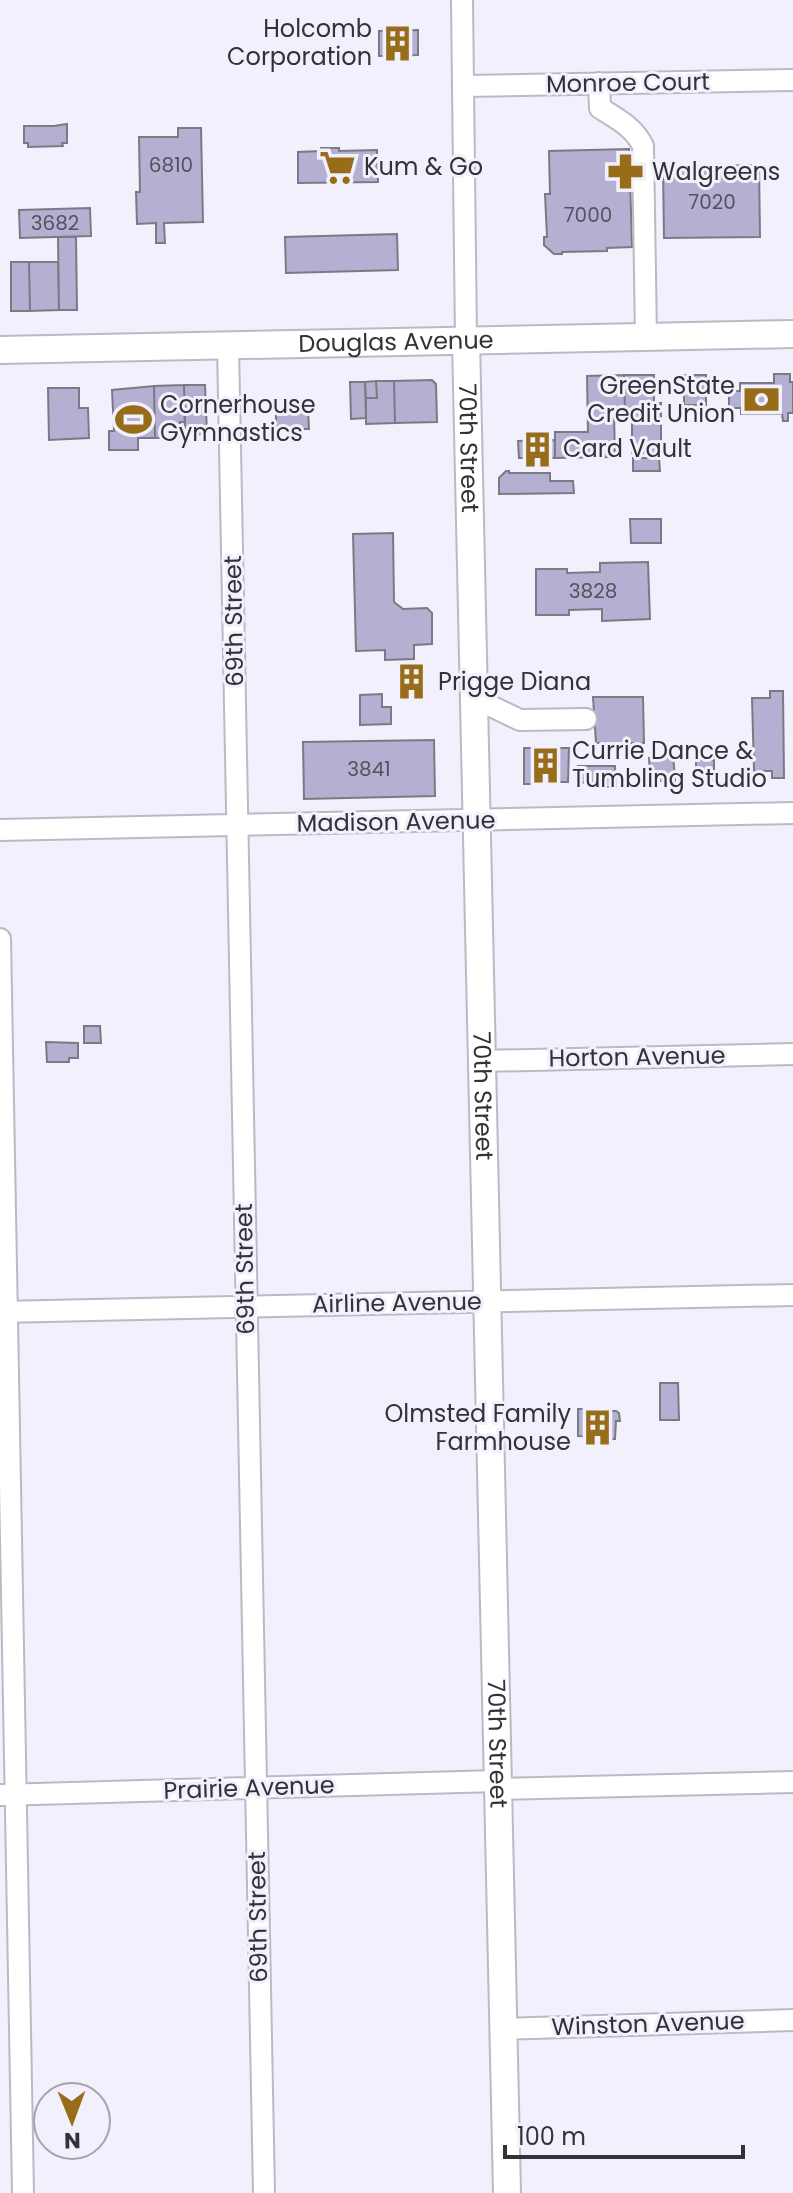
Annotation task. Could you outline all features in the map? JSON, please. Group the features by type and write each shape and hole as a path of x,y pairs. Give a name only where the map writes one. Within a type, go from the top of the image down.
{"main road":[{"name":"Douglas Avenue","path":"0,350 793,334"},
{"name":"70th Street","path":"466,340 507,2193"}],"street":[{"name":"70th Street","path":"462,0 466,340"},
{"name":"Monroe Court","path":"464,86 793,80"},
{"path":"599,83 600,108 631,129 643,146 646,337"},
{"name":"69th Street","path":"228,345 264,2193"},
{"path":"474,698 520,720 586,719"},
{"name":"Madison Avenue","path":"0,830 793,813"},
{"path":"0,939 8,1795 23,2193"},
{"name":"Horton Avenue","path":"482,1061 793,1054"},
{"name":"Airline Avenue","path":"3,1312 793,1295"},
{"name":"Prairie Avenue","path":"8,1795 256,1788 793,1782"},
{"name":"Winston Avenue","path":"503,2029 793,2020"}],"building":[{"name":"Holcomb Corporation","path":"418,30 418,55 379,56 379,31"},
{"path":"67,124 67,143 62,143 63,146 28,147 28,143 24,143 24,126"},
{"path":"178,128 201,128 203,222 164,223 165,243 156,243 156,223 137,224 139,137 178,137"},
{"name":"Kum & Go","path":"321,148 377,150 378,182 298,183 298,152 321,151"},
{"name":"Walgreens","path":"629,149 629,158 643,158 644,178 630,178 632,247 554,254 544,245 544,237 547,237 545,194 550,194 549,151"},
{"path":"759,165 760,237 664,238 663,167"},
{"path":"90,208 91,236 20,238 19,210"},
{"name":"Kum & Go","path":"397,234 398,270 286,273 285,237"},
{"path":"58,237 76,237 77,310 59,310"},
{"path":"11,262 29,262 30,311 11,311"},
{"path":"29,262 58,262 59,310 30,311"},
{"name":"GreenState Credit Union","path":"774,374 790,374 790,382 793,382 793,413 788,413 788,421 783,421 782,414 741,414 741,408 729,408 729,391 740,391 740,383 774,383"},
{"path":"624,375 654,375 654,403 661,403 661,453 632,453 632,413 625,413"},
{"path":"624,375 625,413 614,413 615,457 555,458 555,432 588,432 587,376"},
{"path":"684,375 706,375 706,405 684,405"},
{"path":"432,380 436,384 437,422 395,423 394,381"},
{"path":"376,381 394,381 395,423 366,424 366,398 377,398"},
{"path":"376,381 377,398 366,398 365,382"},
{"path":"350,382 365,382 366,418 351,419"},
{"path":"184,385 205,385 207,434 185,435"},
{"path":"184,385 185,422 180,422 180,437 155,438 154,386"},
{"name":"Cornerhouse Gymnastics","path":"154,386 155,438 138,438 138,450 109,450 109,431 114,431 112,390"},
{"path":"48,388 79,388 79,408 88,408 89,438 49,440"},
{"path":"276,410 308,410 309,429 276,429"},
{"name":"Card Vault","path":"555,440 555,458 519,458 518,441"},
{"path":"633,458 659,458 660,471 633,471"},
{"path":"506,471 550,473 550,481 573,481 574,493 499,494 499,478"},
{"path":"630,519 661,519 661,543 631,543"},
{"path":"393,533 394,602 403,609 427,608 432,613 432,644 414,645 414,659 385,660 385,650 356,651 353,534"},
{"path":"648,562 650,619 602,621 602,609 569,610 569,615 536,615 536,569 567,569 567,573 600,572 600,563"},
{"name":"Prigge Diana","path":"399,674 425,674 424,699 399,700"},
{"path":"770,691 783,691 784,778 772,778 772,771 754,771 752,698 770,698"},
{"path":"382,694 382,707 391,707 391,724 360,725 360,695"},
{"path":"593,697 643,697 644,743 596,743"},
{"path":"434,740 435,796 304,799 303,742"},
{"name":"Currie Dance & Tumbling Studio","path":"524,748 569,748 568,782 524,784"},
{"path":"673,753 675,781 673,787 665,787 665,781 650,777 649,758"},
{"path":"696,760 714,760 714,780 696,780"},
{"path":"578,766 615,766 616,787 590,787 590,782 578,783"},
{"path":"84,1026 100,1026 101,1043 84,1043"},
{"path":"46,1042 78,1043 78,1058 69,1058 69,1062 47,1062"},
{"path":"660,1383 678,1383 679,1420 660,1420"},
{"name":"Olmsted Family Farmhouse","path":"578,1409 619,1413 615,1439 578,1436"}],"place":[{"name":"Holcomb Corporation","path":"398,43"},
{"name":"Kum & Go","path":"338,167"},
{"name":"Walgreens","path":"626,172"},
{"name":"GreenState Credit Union","path":"761,400"},
{"name":"Cornerhouse Gymnastics","path":"134,419"},
{"name":"Card Vault","path":"537,449"},
{"name":"Prigge Diana","path":"412,682"},
{"name":"Currie Dance & Tumbling Studio","path":"546,765"},
{"name":"Olmsted Family Farmhouse","path":"597,1428"}]}
